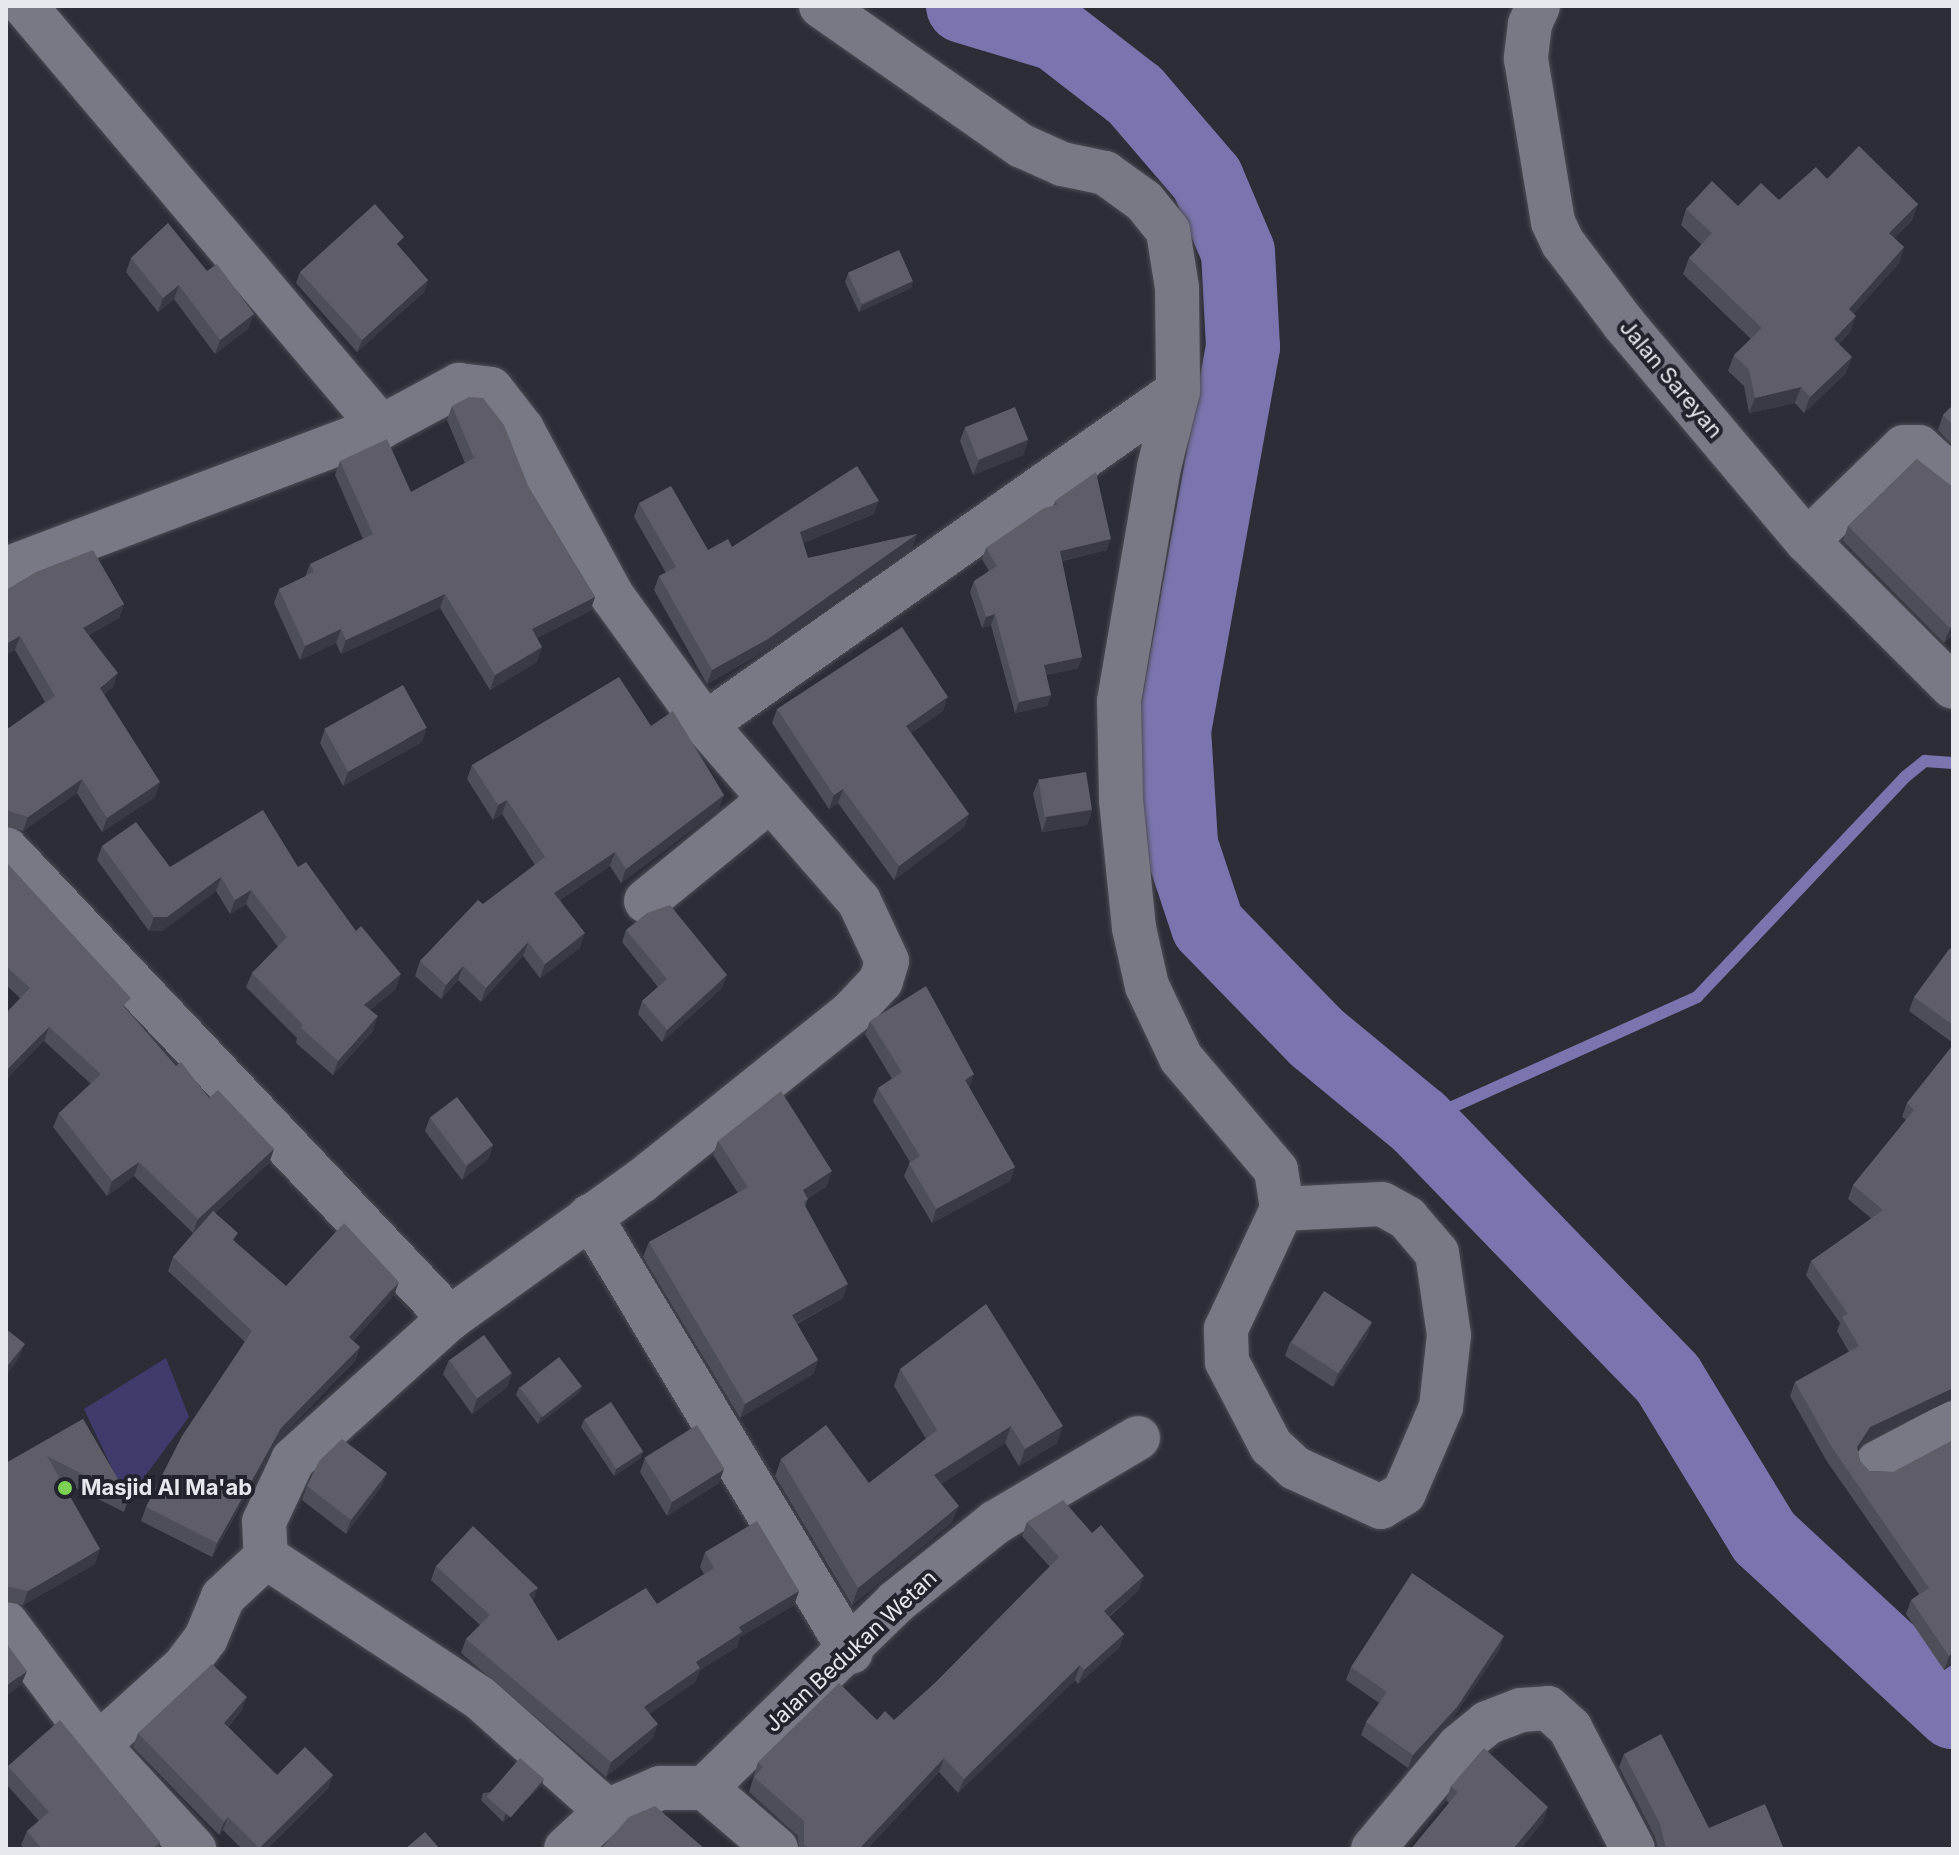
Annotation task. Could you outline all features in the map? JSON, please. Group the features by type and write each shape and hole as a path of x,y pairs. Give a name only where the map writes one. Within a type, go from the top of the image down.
{"street":[{"path":"25,6 381,427"},
{"path":"821,6 1022,146 1062,164 1105,173 1144,201 1168,231 1177,288 1178,391 1159,467 1119,701 1121,800 1134,928 1147,986 1181,1058 1276,1170 1282,1209 1226,1329 1227,1362 1256,1422 1295,1468 1381,1507 1394,1503 1404,1493 1441,1407 1449,1335 1437,1253 1407,1218 1382,1204 1282,1209"},
{"name":"Jalan Sareyan","path":"1538,6 1528,33 1526,59 1553,222 1563,243 1624,324 1807,541 1953,687"},
{"path":"6,569 381,427 459,385 491,389 522,429 613,597 705,724 859,901 884,946 887,961 881,981 851,1013 590,1216 450,1318 293,1460 264,1522 266,1557"},
{"path":"705,724 1178,391"},
{"path":"1807,541 1904,447 1919,447 1953,478"},
{"path":"646,901 771,799"},
{"path":"6,849 450,1318"},
{"path":"590,1216 851,1652"},
{"path":"1877,1463 1953,1423"},
{"name":"Jalan Bedukan Wetan","path":"705,1788 851,1652 896,1602 996,1522 1138,1438"},
{"path":"98,1745 184,1667 206,1638 223,1597 266,1557"},
{"path":"266,1557 480,1698 607,1811"},
{"path":"6,1623 98,1745 194,1849"},
{"path":"1373,1849 1459,1746 1487,1723 1521,1710 1548,1708 1570,1728 1633,1849"},
{"path":"566,1849 607,1811 660,1788 705,1788 776,1849"}],"shaded area":[{"path":"166,1358 189,1417 127,1500 84,1409"}],"building":[{"path":"1859,146 1918,204 1889,233 1904,247 1849,309 1856,316 1834,339 1852,357 1810,397 1801,387 1755,398 1749,370 1734,355 1762,328 1689,258 1712,233 1686,209 1712,181 1738,206 1761,183 1779,200 1816,167 1827,179"},
{"path":"375,204 404,237 397,244 428,280 362,340 300,272"},
{"path":"168,223 207,271 217,264 254,314 220,340 179,285 163,298 131,258"},
{"path":"899,250 913,281 862,304 848,273"},
{"path":"469,397 483,398 504,425 529,488 595,597 532,629 542,647 495,675 445,594 346,640 341,629 305,646 279,589 314,572 310,564 373,534 340,461 387,439 411,492 474,458 452,406"},
{"path":"1953,405 1953,425 1943,415"},
{"path":"1015,407 1028,439 978,460 965,427"},
{"path":"1917,459 1953,487 1953,624 1950,628 1848,526"},
{"path":"857,466 879,501 800,532 808,558 917,534 768,639 712,670 659,576 676,567 639,503 671,486 708,550 728,539 732,547"},
{"path":"1096,472 1111,539 1060,551 1082,657 1044,665 1051,695 1019,702 995,614 986,617 974,581 997,566 986,548 1044,508 1057,505 1056,500"},
{"path":"93,550 124,604 83,628 118,673 100,688 160,782 107,818 82,779 28,817 6,810 6,730 55,696 20,636 6,644 6,590 36,572"},
{"path":"902,627 948,697 906,726 969,814 899,866 843,789 834,795 777,709"},
{"path":"619,677 651,726 673,711 724,795 626,869 615,852 554,893 585,933 545,964 528,942 486,988 463,966 446,985 420,961 478,900 483,904 545,857 507,800 498,805 472,765"},
{"path":"403,685 427,728 348,771 324,729"},
{"path":"1086,772 1092,810 1045,817 1039,780"},
{"path":"263,810 298,867 306,862 356,931 361,926 401,974 364,1005 378,1016 338,1061 301,1028 303,1025 252,973 287,937 251,890 235,900 221,877 167,917 154,917 102,846 136,822 170,867"},
{"path":"6,862 131,998 123,1006 176,1066 181,1062 209,1098 218,1090 274,1149 198,1219 139,1162 112,1181 59,1113 101,1074 49,1027 6,1071 6,1013 30,988 6,966"},
{"path":"670,905 727,975 667,1030 642,1001 667,979 626,930 647,913"},
{"path":"1950,948 1953,951 1953,1025 1914,997"},
{"path":"926,986 974,1074 965,1080 1015,1167 936,1209 909,1163 920,1156 878,1088 902,1072 870,1021"},
{"path":"1953,1045 1953,1388 1870,1427 1857,1447 1860,1461 1869,1471 1893,1472 1953,1440 1953,1653 1949,1656 1911,1600 1929,1588 1831,1446 1795,1382 1859,1346 1842,1317 1848,1314 1811,1261 1883,1210 1853,1185 1914,1110 1907,1103"},
{"path":"781,1091 832,1171 803,1190 808,1199 803,1202 848,1284 792,1315 818,1360 745,1404 649,1242 748,1187 718,1141"},
{"path":"457,1097 493,1145 466,1165 430,1117"},
{"path":"213,1211 238,1233 233,1240 286,1286 344,1223 399,1282 349,1337 360,1347 281,1428 217,1543 146,1507 182,1436 252,1331 173,1257"},
{"path":"1324,1291 1372,1322 1339,1373 1291,1342"},
{"path":"986,1304 1063,1426 1025,1449 1011,1426 934,1475 959,1506 858,1588 781,1459 826,1425 869,1483 937,1430 900,1369"},
{"path":"6,1329 25,1344 6,1368"},
{"path":"484,1335 512,1373 477,1398 449,1360"},
{"path":"559,1357 582,1386 542,1417 520,1388"},
{"path":"611,1402 643,1451 616,1469 584,1419"},
{"path":"83,1419 129,1498 47,1456 100,1549 28,1591 6,1586 6,1463"},
{"path":"697,1425 725,1469 672,1502 644,1458"},
{"path":"342,1439 387,1473 351,1520 307,1486 319,1461"},
{"path":"1063,1500 1092,1533 1101,1525 1144,1576 1104,1611 1124,1634 1084,1670 1080,1665 964,1779 944,1758 859,1849 810,1849 804,1844 804,1821 754,1777 763,1767 758,1762 839,1683 877,1720 885,1711 894,1720 935,1683 1059,1557 1027,1522"},
{"path":"757,1521 799,1591 739,1627 742,1632 696,1662 700,1668 644,1707 658,1724 611,1762 466,1639 490,1615 436,1566 473,1526 538,1588 529,1594 558,1641 646,1588 657,1604 714,1568 705,1552"},
{"path":"1412,1573 1504,1636 1457,1707 1413,1755 1366,1722 1387,1692 1351,1667"},
{"path":"6,1643 27,1671 6,1686"},
{"path":"212,1664 247,1697 224,1723 277,1775 305,1747 333,1775 259,1848 228,1817 224,1822 138,1733"},
{"path":"60,1720 160,1842 152,1849 42,1849 27,1831 49,1812 8,1766"},
{"path":"1661,1734 1709,1828 1765,1804 1784,1849 1666,1849 1660,1824 1624,1754"},
{"path":"1484,1748 1548,1807 1513,1849 1411,1849 1458,1792 1451,1786"},
{"path":"520,1758 544,1779 511,1817 487,1796"},
{"path":"655,1806 705,1849 601,1849 629,1817"},
{"path":"425,1832 440,1849 405,1849"}],"waterway":[{"path":"963,6 1056,34 1135,95 1207,179 1238,252 1243,347 1174,729 1181,845 1208,926 1317,1038 1419,1122 1668,1379 1764,1537 1953,1712"},
{"path":"1419,1122 1697,997 1905,777 1925,761 1953,763"}],"place":[{"name":"Masjid Al Ma'ab","path":"65,1488"}]}
